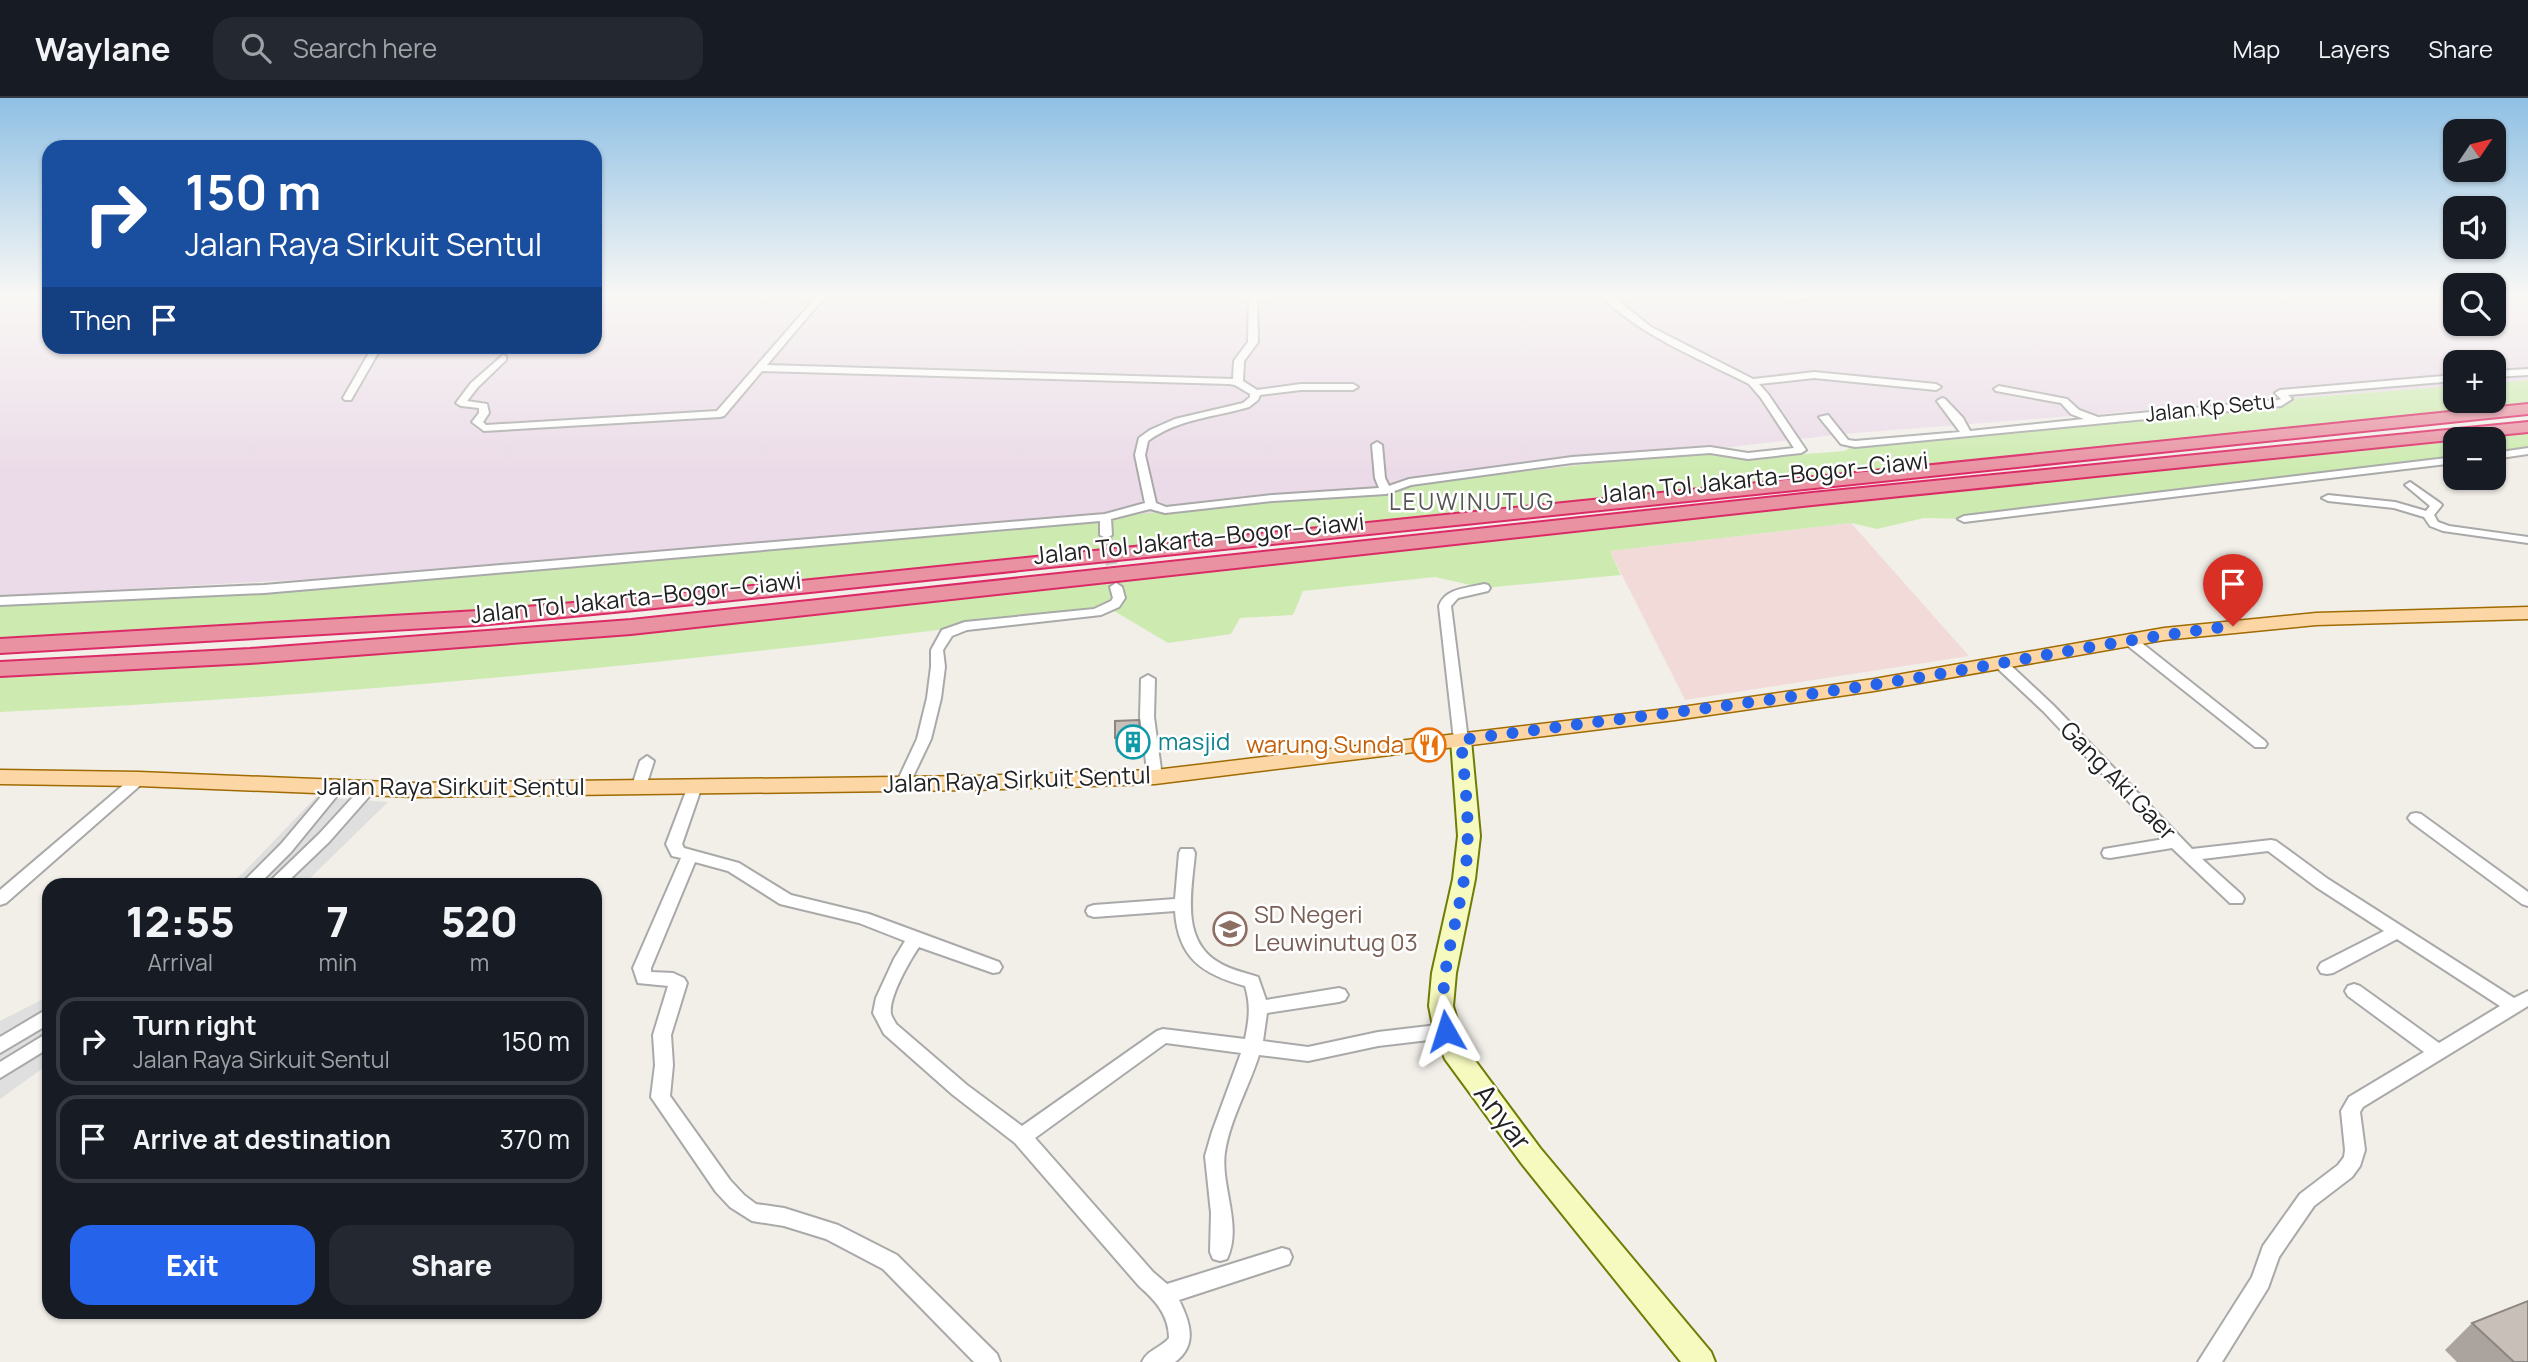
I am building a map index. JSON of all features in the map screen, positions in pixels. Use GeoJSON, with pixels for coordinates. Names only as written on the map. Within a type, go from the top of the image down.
{"type":"FeatureCollection","features":[{"type":"Feature","properties":{"kind":"highway","name":"Jalan Tol Jakarta–Bogor–Ciawi"},"geometry":{"type":"LineString","coordinates":[[0,646],[478,618],[645,603],[2528,409]]}},
{"type":"Feature","properties":{"kind":"highway","name":"Jalan Tol Jakarta–Bogor–Ciawi"},"geometry":{"type":"LineString","coordinates":[[0,669],[250,656],[631,627],[1812,499],[2528,427]]}},
{"type":"Feature","properties":{"kind":"main road","name":"Jalan Raya Sirkuit Sentul"},"geometry":{"type":"LineString","coordinates":[[0,777],[139,779],[368,789],[903,784],[1155,777],[1689,712],[2000,663],[2128,639],[2316,619],[2528,613]]}},
{"type":"Feature","properties":{"kind":"street"},"geometry":{"type":"LineString","coordinates":[[503,358],[493,371],[472,386],[461,403],[484,406],[484,413],[477,422],[487,429],[720,414],[774,353]]}},
{"type":"Feature","properties":{"kind":"street"},"geometry":{"type":"LineString","coordinates":[[1238,382],[1239,361],[1245,353]]}},
{"type":"Feature","properties":{"kind":"street"},"geometry":{"type":"LineString","coordinates":[[0,601],[264,589],[1105,517],[1151,505],[1165,510],[1273,498],[1386,491],[1409,482],[1572,460],[1710,450],[1748,456],[1801,450],[1765,396],[1752,382],[1695,353]]}},
{"type":"Feature","properties":{"kind":"street"},"geometry":{"type":"LineString","coordinates":[[348,398],[373,354]]}},
{"type":"Feature","properties":{"kind":"street"},"geometry":{"type":"LineString","coordinates":[[761,368],[1238,382],[1255,393],[1301,387],[1353,387]]}},
{"type":"Feature","properties":{"kind":"street"},"geometry":{"type":"LineString","coordinates":[[2506,373],[2528,372]]}},
{"type":"Feature","properties":{"kind":"street"},"geometry":{"type":"LineString","coordinates":[[1752,382],[1814,375],[1936,387]]}},
{"type":"Feature","properties":{"kind":"street","name":"Jalan Kp Setu"},"geometry":{"type":"LineString","coordinates":[[2097,420],[2281,403],[2287,399],[2280,393],[2443,379]]}},
{"type":"Feature","properties":{"kind":"street"},"geometry":{"type":"LineString","coordinates":[[1999,389],[2064,401],[2075,411],[2097,420]]}},
{"type":"Feature","properties":{"kind":"street"},"geometry":{"type":"LineString","coordinates":[[1151,505],[1140,455],[1143,440],[1158,429],[1178,421],[1246,405],[1255,398],[1255,393]]}},
{"type":"Feature","properties":{"kind":"street"},"geometry":{"type":"LineString","coordinates":[[1942,401],[1967,434]]}},
{"type":"Feature","properties":{"kind":"street"},"geometry":{"type":"LineString","coordinates":[[1824,418],[1845,442],[1855,444],[2097,420]]}},
{"type":"Feature","properties":{"kind":"street"},"geometry":{"type":"LineString","coordinates":[[1377,445],[1380,478],[1386,491]]}},
{"type":"Feature","properties":{"kind":"street"},"geometry":{"type":"LineString","coordinates":[[2506,455],[2528,452]]}},
{"type":"Feature","properties":{"kind":"street"},"geometry":{"type":"LineString","coordinates":[[1964,519],[2443,461]]}},
{"type":"Feature","properties":{"kind":"street"},"geometry":{"type":"LineString","coordinates":[[2410,485],[2436,505],[2428,515]]}},
{"type":"Feature","properties":{"kind":"street"},"geometry":{"type":"LineString","coordinates":[[2328,498],[2395,505],[2428,515],[2434,524],[2447,529],[2528,540]]}},
{"type":"Feature","properties":{"kind":"street"},"geometry":{"type":"LineString","coordinates":[[1105,517],[1106,535]]}},
{"type":"Feature","properties":{"kind":"street"},"geometry":{"type":"LineString","coordinates":[[903,784],[924,739],[934,698],[937,650],[947,633],[965,626],[1097,612],[1115,604],[1119,598],[1116,587]]}},
{"type":"Feature","properties":{"kind":"street"},"geometry":{"type":"LineString","coordinates":[[1461,740],[1445,606],[1454,596],[1484,588]]}},
{"type":"Feature","properties":{"kind":"street"},"geometry":{"type":"LineString","coordinates":[[2128,639],[2260,744]]}},
{"type":"Feature","properties":{"kind":"street","name":"Gang Aki Gaer"},"geometry":{"type":"LineString","coordinates":[[2000,663],[2236,899]]}},
{"type":"Feature","properties":{"kind":"street"},"geometry":{"type":"LineString","coordinates":[[1148,679],[1147,717],[1155,777]]}},
{"type":"Feature","properties":{"kind":"street","name":"Anyar"},"geometry":{"type":"LineString","coordinates":[[1461,740],[1469,836],[1464,879],[1444,974],[1441,1006],[1454,1052],[1531,1156],[1700,1362]]}},
{"type":"Feature","properties":{"kind":"street"},"geometry":{"type":"LineString","coordinates":[[639,786],[648,761]]}},
{"type":"Feature","properties":{"kind":"street"},"geometry":{"type":"LineString","coordinates":[[0,899],[139,779]]}},
{"type":"Feature","properties":{"kind":"street"},"geometry":{"type":"LineString","coordinates":[[695,786],[674,844],[678,852],[733,867],[786,900],[863,918],[915,940],[993,967]]}},
{"type":"Feature","properties":{"kind":"street"},"geometry":{"type":"LineString","coordinates":[[255,878],[286,848],[335,789]]}},
{"type":"Feature","properties":{"kind":"street"},"geometry":{"type":"LineString","coordinates":[[282,878],[324,838],[368,789]]}},
{"type":"Feature","properties":{"kind":"street"},"geometry":{"type":"LineString","coordinates":[[2416,818],[2528,900]]}},
{"type":"Feature","properties":{"kind":"street"},"geometry":{"type":"LineString","coordinates":[[2110,853],[2272,845],[2306,872],[2398,931],[2521,1002],[2356,1102],[2350,1111],[2356,1150],[2353,1160],[2345,1171],[2307,1200],[2270,1253],[2261,1281],[2208,1362]]}},
{"type":"Feature","properties":{"kind":"street"},"geometry":{"type":"LineString","coordinates":[[1187,853],[1181,914],[1186,940],[1203,960],[1230,976],[1252,982],[1257,1008],[1257,1020],[1242,1080],[1215,1150],[1221,1208],[1220,1252]]}},
{"type":"Feature","properties":{"kind":"street"},"geometry":{"type":"LineString","coordinates":[[689,857],[642,968],[645,978],[673,980],[678,983],[662,1035],[664,1065],[660,1097],[737,1202],[752,1212],[831,1231],[890,1262],[989,1362]]}},
{"type":"Feature","properties":{"kind":"street"},"geometry":{"type":"LineString","coordinates":[[261,872],[286,874]]}},
{"type":"Feature","properties":{"kind":"street"},"geometry":{"type":"LineString","coordinates":[[1094,911],[1184,904]]}},
{"type":"Feature","properties":{"kind":"street"},"geometry":{"type":"LineString","coordinates":[[2327,968],[2398,931]]}},
{"type":"Feature","properties":{"kind":"street"},"geometry":{"type":"LineString","coordinates":[[915,940],[902,959],[884,998],[882,1013],[890,1028],[960,1090],[1022,1137],[1146,1279],[1164,1295],[1180,1330],[1179,1343],[1171,1353],[1153,1362]]}},
{"type":"Feature","properties":{"kind":"street"},"geometry":{"type":"LineString","coordinates":[[2354,991],[2438,1052]]}},
{"type":"Feature","properties":{"kind":"street"},"geometry":{"type":"LineString","coordinates":[[1257,1008],[1339,995]]}},
{"type":"Feature","properties":{"kind":"street"},"geometry":{"type":"LineString","coordinates":[[0,1046],[42,1019]]}},
{"type":"Feature","properties":{"kind":"street"},"geometry":{"type":"LineString","coordinates":[[1022,1137],[1163,1036],[1308,1054],[1378,1039],[1446,1031]]}},
{"type":"Feature","properties":{"kind":"street"},"geometry":{"type":"LineString","coordinates":[[0,1072],[42,1044]]}},
{"type":"Feature","properties":{"kind":"street"},"geometry":{"type":"LineString","coordinates":[[1164,1295],[1282,1256]]}},
{"type":"Feature","properties":{"kind":"shaded area"},"geometry":{"type":"Polygon","coordinates":[[[0,353],[2443,353],[2443,387],[1843,434],[1153,514],[514,568],[0,596],[0,353]]]}},
{"type":"Feature","properties":{"kind":"shaded area"},"geometry":{"type":"Polygon","coordinates":[[[2506,353],[2528,353],[2528,380],[2506,382],[2506,353]]]}},
{"type":"Feature","properties":{"kind":"shaded area"},"geometry":{"type":"Polygon","coordinates":[[[1851,523],[1969,656],[1685,700],[1610,551],[1851,523]]]}},
{"type":"Feature","properties":{"kind":"shaded area"},"geometry":{"type":"Polygon","coordinates":[[[316,797],[388,802],[310,878],[237,878],[316,797]]]}},
{"type":"Feature","properties":{"kind":"shaded area"},"geometry":{"type":"Polygon","coordinates":[[[42,1000],[42,1069],[0,1099],[0,1021],[42,1000]]]}},
{"type":"Feature","properties":{"kind":"green space"},"geometry":{"type":"Polygon","coordinates":[[[2528,380],[2528,409],[2506,411],[2506,382],[2528,380]]]}},
{"type":"Feature","properties":{"kind":"green space"},"geometry":{"type":"Polygon","coordinates":[[[2443,387],[2443,413],[2489,413],[709,596],[0,646],[0,601],[281,588],[1033,525],[1710,450],[1738,455],[1801,450],[1805,454],[1845,451],[1855,444],[2281,403],[2287,399],[2443,387]]]}},
{"type":"Feature","properties":{"kind":"green space"},"geometry":{"type":"Polygon","coordinates":[[[2528,427],[2528,451],[2506,454],[2506,429],[2528,427]]]}},
{"type":"Feature","properties":{"kind":"green space"},"geometry":{"type":"Polygon","coordinates":[[[2443,436],[2443,461],[1964,519],[1924,518],[1877,529],[1851,523],[1610,551],[1621,575],[1484,588],[1435,577],[1303,591],[1293,615],[1240,618],[1231,634],[1168,643],[1109,608],[833,643],[556,672],[139,705],[0,712],[0,669],[471,641],[2443,436]]]}},
{"type":"Feature","properties":{"kind":"building"},"geometry":{"type":"Polygon","coordinates":[[[1139,720],[1141,737],[1115,738],[1115,721],[1139,720]]]}},
{"type":"Feature","properties":{"kind":"building"},"geometry":{"type":"Polygon","coordinates":[[[2528,1301],[2528,1362],[2514,1362],[2472,1323],[2528,1301]]]}},
{"type":"Feature","properties":{"kind":"tunnel"},"geometry":{"type":"LineString","coordinates":[[1106,535],[1116,587]]}},
{"type":"Feature","properties":{"kind":"place","name":"masjid"},"geometry":{"type":"Point","coordinates":[1133,742]}},
{"type":"Feature","properties":{"kind":"place","name":"warung Sunda"},"geometry":{"type":"Point","coordinates":[1429,745]}},
{"type":"Feature","properties":{"kind":"place","name":"SD Negeri Leuwinutug 03"},"geometry":{"type":"Point","coordinates":[1230,929]}},
{"type":"Feature","properties":{"kind":"district","name":"LEUWINUTUG"},"geometry":{"type":"Point","coordinates":[1472,502]}},
{"type":"Feature","properties":{"kind":"route"},"geometry":{"type":"LineString","coordinates":[[1446,1031],[1441,1006],[1444,974],[1464,879],[1469,836],[1461,740],[1675,714],[1874,685],[2128,639],[2233,626]]}}]}
